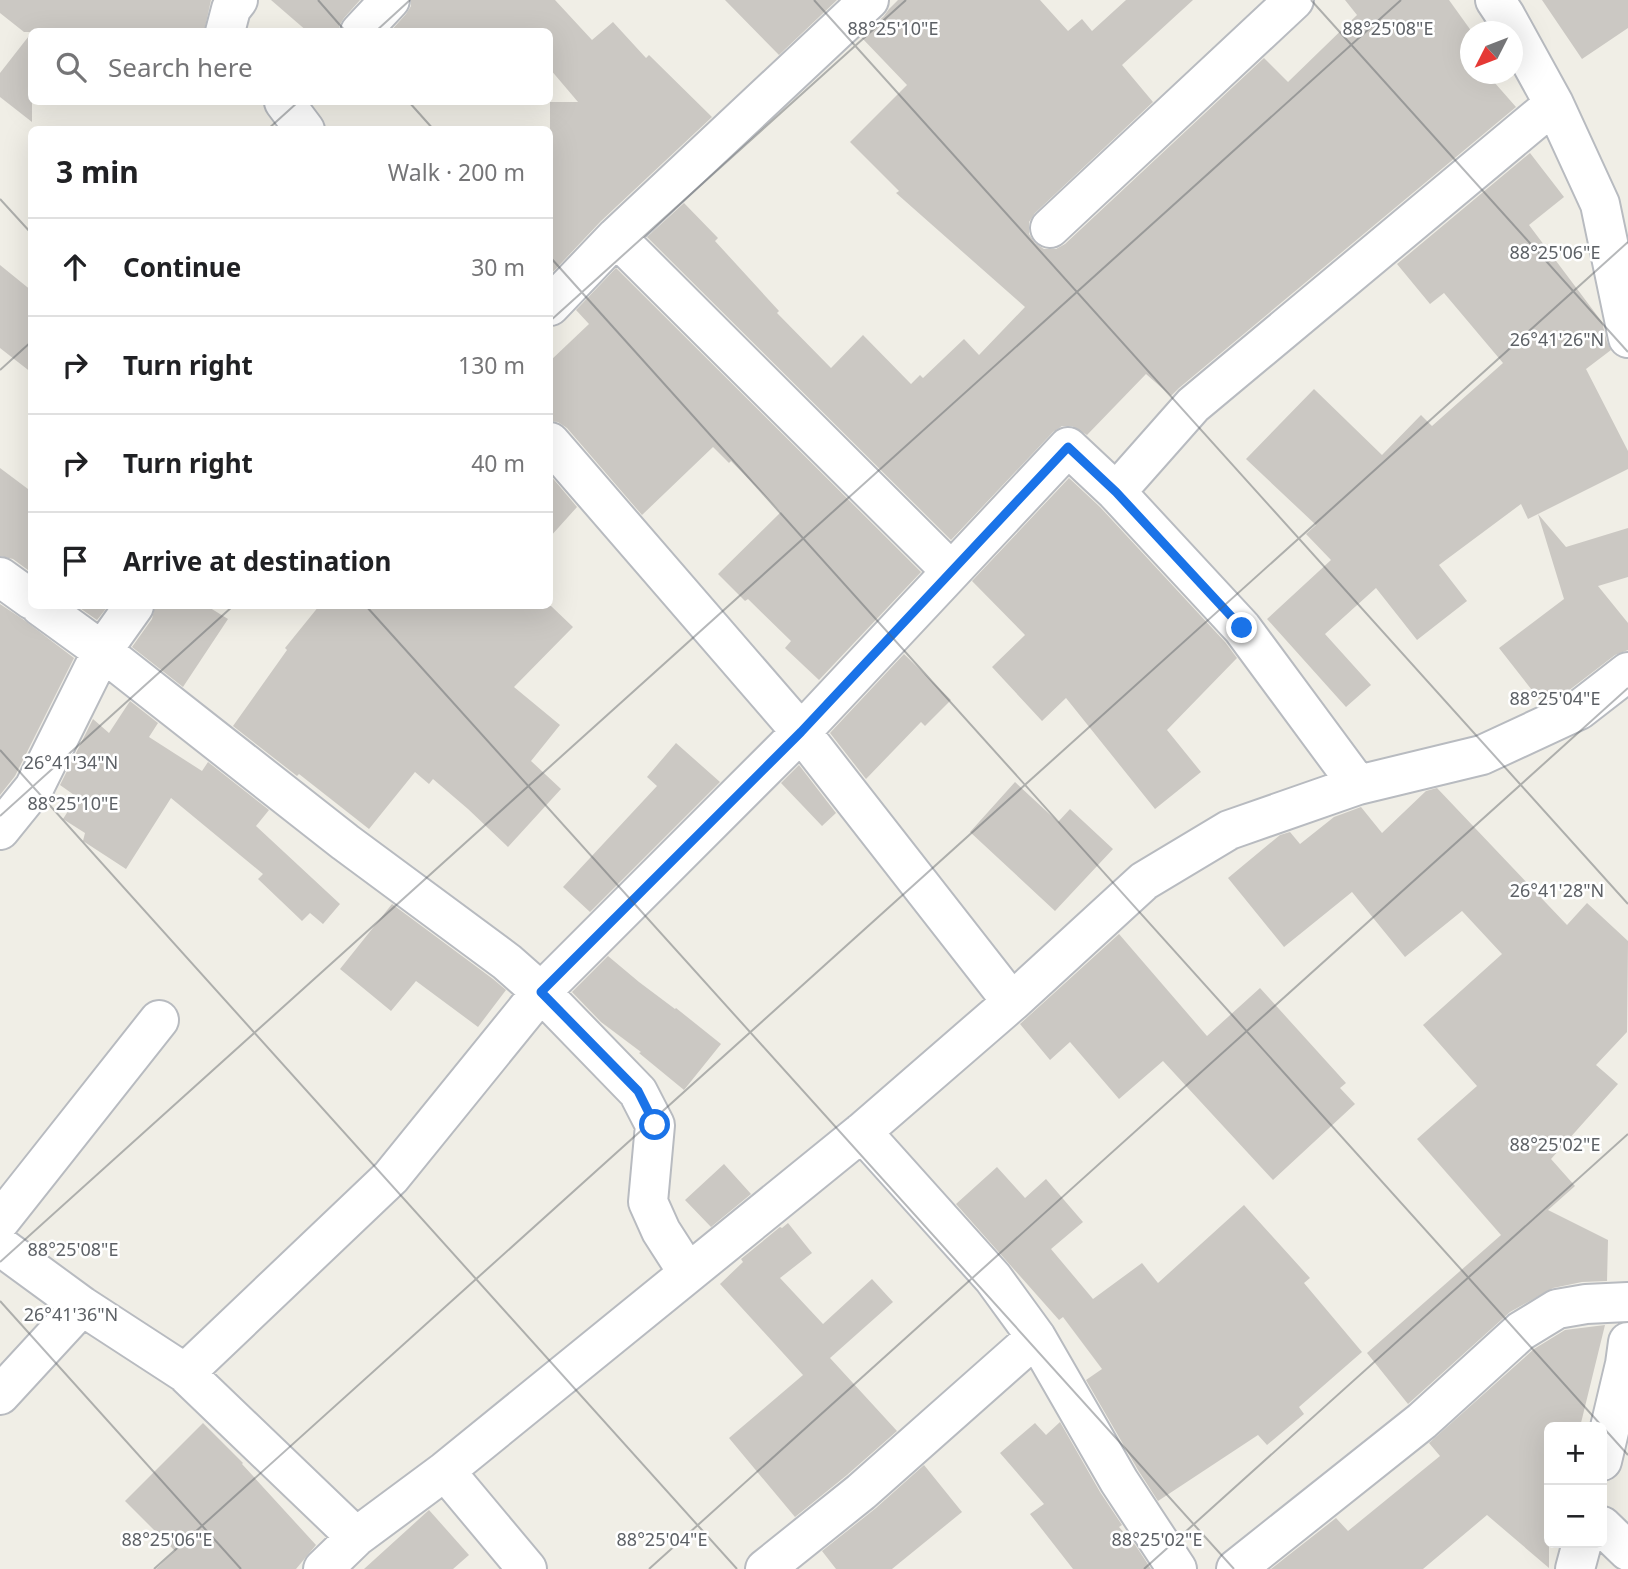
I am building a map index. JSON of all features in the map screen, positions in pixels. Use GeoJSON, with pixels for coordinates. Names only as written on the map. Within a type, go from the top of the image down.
{"type":"FeatureCollection","features":[{"type":"Feature","properties":{"kind":"street"},"geometry":{"type":"LineString","coordinates":[[226,28],[231,9],[238,0]]}},
{"type":"Feature","properties":{"kind":"street"},"geometry":{"type":"LineString","coordinates":[[364,28],[390,0]]}},
{"type":"Feature","properties":{"kind":"street"},"geometry":{"type":"LineString","coordinates":[[553,303],[615,237],[869,0]]}},
{"type":"Feature","properties":{"kind":"street"},"geometry":{"type":"LineString","coordinates":[[1050,228],[1294,0]]}},
{"type":"Feature","properties":{"kind":"street"},"geometry":{"type":"LineString","coordinates":[[1494,0],[1554,104],[1600,204],[1628,338]]}},
{"type":"Feature","properties":{"kind":"street"},"geometry":{"type":"LineString","coordinates":[[1116,492],[1193,405],[1554,104]]}},
{"type":"Feature","properties":{"kind":"street"},"geometry":{"type":"LineString","coordinates":[[615,237],[951,571]]}},
{"type":"Feature","properties":{"kind":"street"},"geometry":{"type":"LineString","coordinates":[[553,445],[801,732],[1012,1002]]}},
{"type":"Feature","properties":{"kind":"street"},"geometry":{"type":"LineString","coordinates":[[184,1373],[391,1177],[541,992],[801,732],[1068,447],[1116,492],[1242,628],[1358,785]]}},
{"type":"Feature","properties":{"kind":"street"},"geometry":{"type":"LineString","coordinates":[[0,577],[28,597]]}},
{"type":"Feature","properties":{"kind":"street"},"geometry":{"type":"LineString","coordinates":[[44,609],[102,651],[345,842],[507,962],[541,992],[638,1091],[655,1125],[648,1202],[661,1231],[688,1273]]}},
{"type":"Feature","properties":{"kind":"street"},"geometry":{"type":"LineString","coordinates":[[0,830],[34,788],[102,651],[132,609]]}},
{"type":"Feature","properties":{"kind":"street"},"geometry":{"type":"LineString","coordinates":[[323,1569],[356,1537],[445,1471],[862,1132],[1012,1002],[1144,881],[1228,830],[1358,785],[1482,755],[1579,710],[1628,672]]}},
{"type":"Feature","properties":{"kind":"street"},"geometry":{"type":"LineString","coordinates":[[0,1221],[159,1020]]}},
{"type":"Feature","properties":{"kind":"street"},"geometry":{"type":"LineString","coordinates":[[862,1132],[993,1278],[1036,1337],[1119,1481],[1177,1569]]}},
{"type":"Feature","properties":{"kind":"street"},"geometry":{"type":"LineString","coordinates":[[0,1246],[82,1306],[184,1373],[356,1537]]}},
{"type":"Feature","properties":{"kind":"street"},"geometry":{"type":"LineString","coordinates":[[1236,1569],[1422,1421],[1521,1331],[1557,1309],[1586,1304],[1628,1302]]}},
{"type":"Feature","properties":{"kind":"street"},"geometry":{"type":"LineString","coordinates":[[0,1395],[82,1306]]}},
{"type":"Feature","properties":{"kind":"street"},"geometry":{"type":"LineString","coordinates":[[765,1569],[862,1492],[1036,1337]]}},
{"type":"Feature","properties":{"kind":"street"},"geometry":{"type":"LineString","coordinates":[[1607,1440],[1628,1342]]}},
{"type":"Feature","properties":{"kind":"street"},"geometry":{"type":"LineString","coordinates":[[445,1471],[527,1569]]}},
{"type":"Feature","properties":{"kind":"street"},"geometry":{"type":"LineString","coordinates":[[1607,1531],[1628,1551]]}},
{"type":"Feature","properties":{"kind":"street"},"geometry":{"type":"LineString","coordinates":[[1575,1569],[1580,1548]]}},
{"type":"Feature","properties":{"kind":"building"},"geometry":{"type":"Polygon","coordinates":[[[0,0],[211,0],[205,28],[28,28],[28,32],[24,32],[0,13],[0,0]]]}},
{"type":"Feature","properties":{"kind":"building"},"geometry":{"type":"Polygon","coordinates":[[[271,0],[360,0],[339,28],[303,28],[271,0]]]}},
{"type":"Feature","properties":{"kind":"building"},"geometry":{"type":"Polygon","coordinates":[[[411,0],[555,0],[592,40],[613,22],[646,58],[649,55],[712,117],[601,221],[553,272],[553,126],[550,126],[550,105],[553,105],[553,102],[578,102],[553,73],[553,28],[394,28],[411,6],[411,0]]]}},
{"type":"Feature","properties":{"kind":"building"},"geometry":{"type":"Polygon","coordinates":[[[725,0],[837,0],[779,55],[725,0]]]}},
{"type":"Feature","properties":{"kind":"building"},"geometry":{"type":"Polygon","coordinates":[[[898,0],[1040,0],[1068,31],[1082,19],[1092,31],[1126,0],[1193,0],[1122,65],[1153,102],[1035,213],[1029,222],[1029,234],[1035,243],[1044,249],[1056,249],[1065,244],[1264,58],[1288,82],[1357,15],[1345,0],[1449,0],[1464,21],[1460,21],[1460,84],[1496,84],[1516,107],[1171,396],[1146,374],[1087,435],[1072,426],[1062,426],[1053,432],[951,540],[647,237],[684,203],[718,238],[715,241],[779,311],[777,313],[831,368],[863,335],[911,384],[920,375],[923,378],[964,339],[979,355],[1025,307],[896,193],[899,191],[850,142],[907,85],[861,37],[898,0]]]}},
{"type":"Feature","properties":{"kind":"building"},"geometry":{"type":"Polygon","coordinates":[[[1542,0],[1628,0],[1628,28],[1582,59],[1542,0]]]}},
{"type":"Feature","properties":{"kind":"building"},"geometry":{"type":"Polygon","coordinates":[[[28,37],[28,105],[32,105],[32,122],[0,97],[0,73],[28,37]]]}},
{"type":"Feature","properties":{"kind":"building"},"geometry":{"type":"Polygon","coordinates":[[[1530,153],[1564,197],[1529,225],[1602,322],[1611,350],[1586,369],[1628,451],[1628,469],[1528,519],[1521,504],[1439,565],[1467,601],[1417,640],[1376,588],[1325,634],[1371,685],[1346,707],[1267,619],[1331,560],[1306,534],[1316,525],[1246,459],[1314,389],[1382,455],[1421,415],[1432,426],[1503,363],[1444,293],[1430,304],[1397,264],[1530,153]]]}},
{"type":"Feature","properties":{"kind":"building"},"geometry":{"type":"Polygon","coordinates":[[[0,265],[28,288],[28,370],[0,348],[0,265]]]}},
{"type":"Feature","properties":{"kind":"building"},"geometry":{"type":"Polygon","coordinates":[[[616,268],[921,572],[819,680],[785,648],[791,641],[718,574],[781,512],[731,461],[729,463],[713,447],[642,515],[567,428],[553,421],[553,358],[589,324],[576,310],[616,268]]]}},
{"type":"Feature","properties":{"kind":"building"},"geometry":{"type":"Polygon","coordinates":[[[0,468],[28,489],[28,570],[13,559],[0,556],[0,468]]]}},
{"type":"Feature","properties":{"kind":"building"},"geometry":{"type":"Polygon","coordinates":[[[1069,478],[1100,507],[1237,658],[1167,730],[1201,772],[1155,809],[1066,698],[1042,721],[992,667],[1025,635],[972,581],[1069,478]]]}},
{"type":"Feature","properties":{"kind":"building"},"geometry":{"type":"Polygon","coordinates":[[[553,479],[577,507],[553,534],[553,479]]]}},
{"type":"Feature","properties":{"kind":"building"},"geometry":{"type":"Polygon","coordinates":[[[1538,514],[1566,547],[1628,528],[1628,577],[1598,586],[1628,623],[1628,650],[1615,655],[1568,691],[1542,703],[1499,648],[1564,599],[1538,514]]]}},
{"type":"Feature","properties":{"kind":"building"},"geometry":{"type":"Polygon","coordinates":[[[0,604],[74,658],[15,776],[0,795],[0,604]]]}},
{"type":"Feature","properties":{"kind":"building"},"geometry":{"type":"Polygon","coordinates":[[[553,608],[573,627],[514,687],[560,725],[531,761],[561,789],[508,847],[433,779],[429,784],[415,772],[369,829],[233,726],[287,650],[285,648],[317,609],[553,608]]]}},
{"type":"Feature","properties":{"kind":"building"},"geometry":{"type":"Polygon","coordinates":[[[81,609],[106,609],[97,620],[81,609]]]}},
{"type":"Feature","properties":{"kind":"building"},"geometry":{"type":"Polygon","coordinates":[[[154,609],[212,609],[228,619],[183,687],[132,647],[152,619],[154,609]]]}},
{"type":"Feature","properties":{"kind":"building"},"geometry":{"type":"Polygon","coordinates":[[[904,654],[951,700],[925,726],[921,722],[866,779],[830,733],[904,654]]]}},
{"type":"Feature","properties":{"kind":"building"},"geometry":{"type":"Polygon","coordinates":[[[130,701],[158,723],[149,737],[202,771],[208,762],[269,810],[256,826],[340,904],[323,924],[310,913],[302,921],[258,879],[263,874],[171,798],[126,869],[83,841],[85,833],[63,819],[77,797],[60,785],[93,719],[109,733],[130,701]]]}},
{"type":"Feature","properties":{"kind":"building"},"geometry":{"type":"Polygon","coordinates":[[[676,743],[720,782],[590,912],[563,887],[657,786],[647,777],[676,743]]]}},
{"type":"Feature","properties":{"kind":"building"},"geometry":{"type":"Polygon","coordinates":[[[799,765],[836,813],[822,826],[781,783],[799,765]]]}},
{"type":"Feature","properties":{"kind":"building"},"geometry":{"type":"Polygon","coordinates":[[[1015,782],[1058,822],[1070,809],[1113,849],[1055,911],[970,832],[1015,782]]]}},
{"type":"Feature","properties":{"kind":"building"},"geometry":{"type":"Polygon","coordinates":[[[1437,788],[1567,925],[1587,903],[1628,941],[1627,1032],[1596,1065],[1618,1084],[1551,1159],[1575,1186],[1548,1210],[1608,1240],[1607,1281],[1582,1282],[1553,1288],[1510,1312],[1408,1404],[1367,1353],[1501,1235],[1417,1139],[1477,1086],[1423,1025],[1502,954],[1462,911],[1405,957],[1352,892],[1284,947],[1228,878],[1280,835],[1290,832],[1300,844],[1334,817],[1361,807],[1382,833],[1426,791],[1437,788]]]}},
{"type":"Feature","properties":{"kind":"building"},"geometry":{"type":"Polygon","coordinates":[[[392,904],[506,990],[478,1027],[416,981],[391,1011],[340,969],[392,904]]]}},
{"type":"Feature","properties":{"kind":"building"},"geometry":{"type":"Polygon","coordinates":[[[1119,934],[1207,1036],[1260,988],[1346,1083],[1340,1088],[1355,1104],[1273,1180],[1163,1061],[1119,1099],[1070,1042],[1050,1060],[1020,1024],[1119,934]]]}},
{"type":"Feature","properties":{"kind":"building"},"geometry":{"type":"Polygon","coordinates":[[[608,956],[721,1044],[684,1090],[639,1053],[641,1052],[601,1022],[572,992],[608,956]]]}},
{"type":"Feature","properties":{"kind":"building"},"geometry":{"type":"Polygon","coordinates":[[[724,1164],[751,1194],[711,1227],[685,1200],[724,1164]]]}},
{"type":"Feature","properties":{"kind":"building"},"geometry":{"type":"Polygon","coordinates":[[[997,1167],[1025,1198],[1046,1179],[1083,1222],[1051,1249],[1093,1299],[1142,1263],[1158,1283],[1244,1205],[1310,1278],[1304,1283],[1362,1352],[1299,1407],[1304,1414],[1267,1445],[1258,1435],[1158,1501],[1086,1380],[1102,1369],[1063,1317],[1059,1320],[956,1204],[997,1167]]]}},
{"type":"Feature","properties":{"kind":"building"},"geometry":{"type":"Polygon","coordinates":[[[788,1223],[812,1253],[780,1278],[823,1324],[872,1279],[893,1302],[830,1358],[897,1431],[795,1517],[729,1438],[803,1375],[720,1284],[743,1262],[741,1259],[788,1223]]]}},
{"type":"Feature","properties":{"kind":"building"},"geometry":{"type":"Polygon","coordinates":[[[1605,1325],[1581,1422],[1544,1422],[1544,1548],[1549,1548],[1549,1568],[1487,1515],[1423,1569],[1271,1569],[1336,1518],[1348,1531],[1440,1456],[1429,1443],[1534,1349],[1565,1330],[1605,1325]]]}},
{"type":"Feature","properties":{"kind":"building"},"geometry":{"type":"Polygon","coordinates":[[[1060,1422],[1122,1525],[1119,1527],[1151,1569],[1073,1569],[1030,1514],[1044,1504],[1000,1453],[1035,1423],[1046,1435],[1060,1422]]]}},
{"type":"Feature","properties":{"kind":"building"},"geometry":{"type":"Polygon","coordinates":[[[203,1423],[243,1463],[316,1545],[296,1569],[156,1569],[175,1551],[125,1501],[203,1423]]]}},
{"type":"Feature","properties":{"kind":"building"},"geometry":{"type":"Polygon","coordinates":[[[924,1465],[962,1512],[892,1569],[836,1569],[822,1551],[924,1465]]]}},
{"type":"Feature","properties":{"kind":"building"},"geometry":{"type":"Polygon","coordinates":[[[429,1510],[469,1555],[453,1569],[364,1569],[429,1510]]]}},
{"type":"Feature","properties":{"kind":"route"},"geometry":{"type":"LineString","coordinates":[[655,1125],[638,1091],[541,992],[801,732],[1068,447],[1116,492],[1242,628]]}}]}
